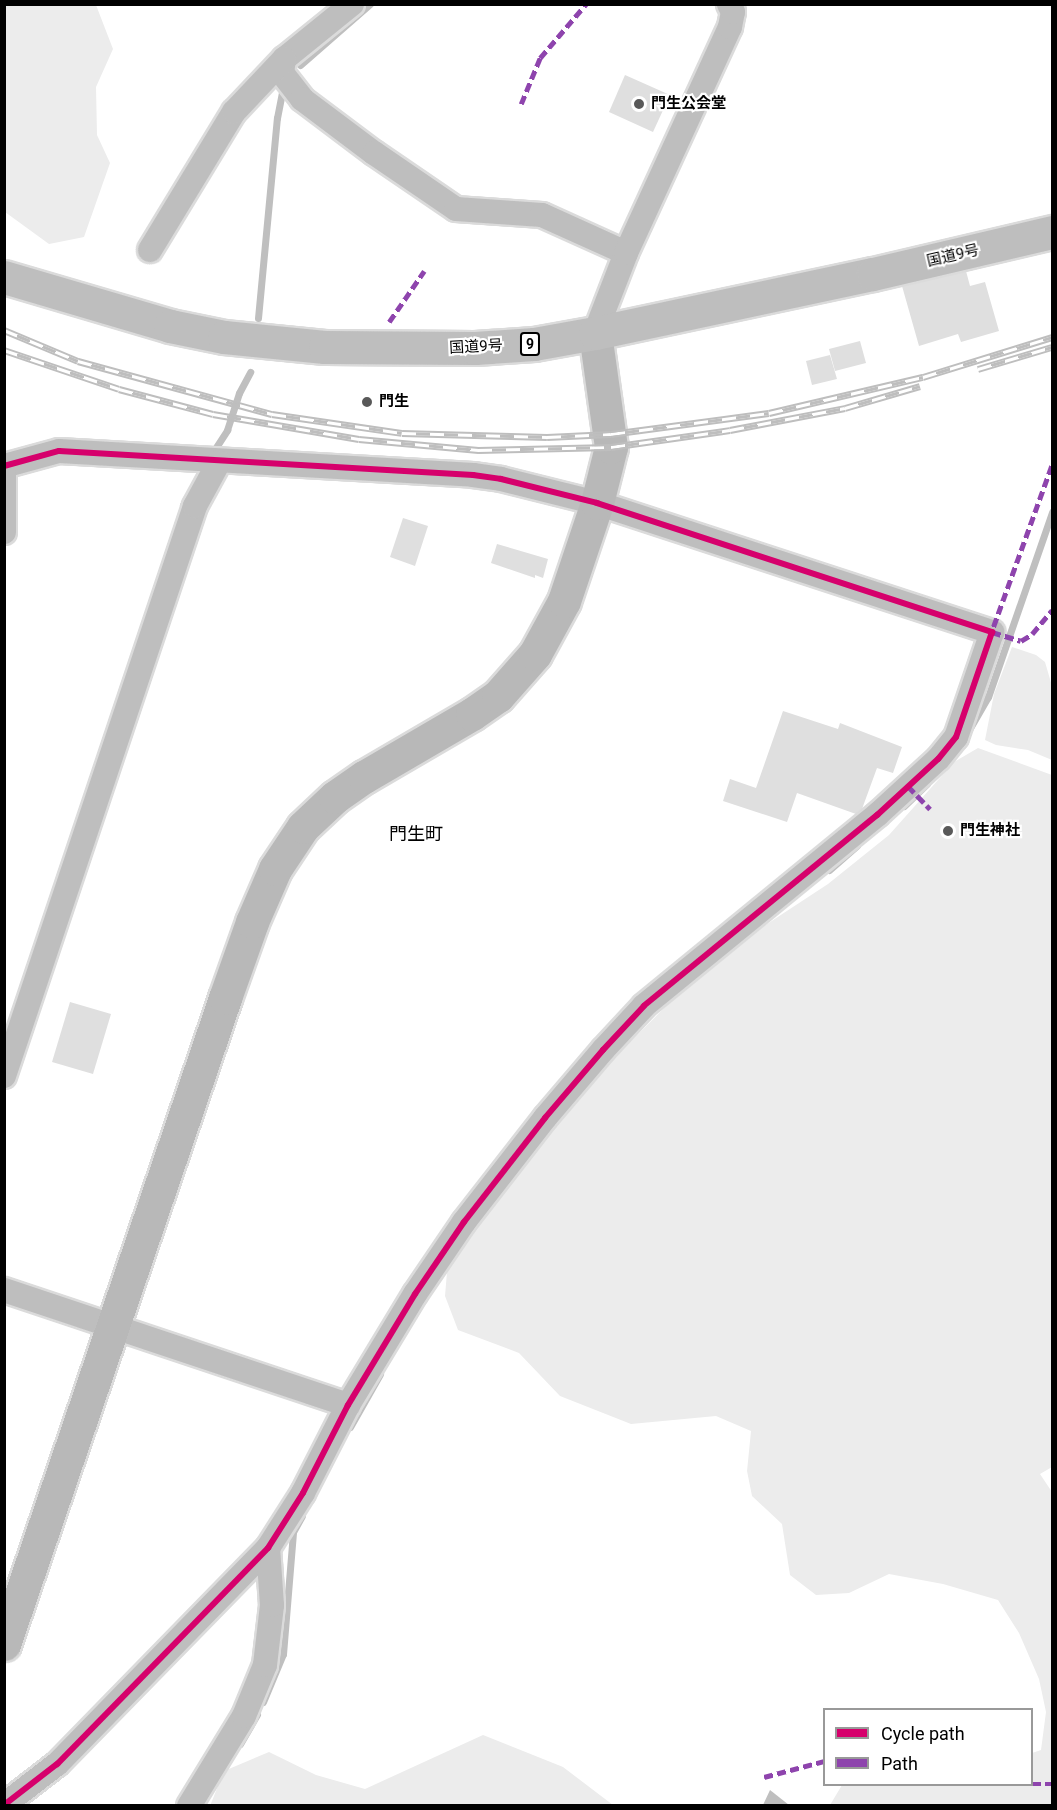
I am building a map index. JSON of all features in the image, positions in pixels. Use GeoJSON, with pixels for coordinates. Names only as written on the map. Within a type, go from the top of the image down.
{"type":"FeatureCollection","features":[{"type":"Feature","properties":{"kind":"highway","name":"国道9号"},"geometry":{"type":"LineString","coordinates":[[4,278],[170,326],[224,338],[335,348],[475,348],[534,344],[595,333],[1053,232]]}},
{"type":"Feature","properties":{"kind":"street"},"geometry":{"type":"LineString","coordinates":[[150,250],[234,112],[284,59],[352,4]]}},
{"type":"Feature","properties":{"kind":"street"},"geometry":{"type":"LineString","coordinates":[[4,1644],[115,1327],[252,922],[275,869],[303,827],[335,797],[498,696],[535,654],[564,600],[597,503],[612,447],[595,333],[626,253],[730,27],[733,17],[730,5]]}},
{"type":"Feature","properties":{"kind":"street"},"geometry":{"type":"LineString","coordinates":[[284,59],[282,73],[302,99],[374,153],[456,209],[542,214],[626,253]]}},
{"type":"Feature","properties":{"kind":"street"},"geometry":{"type":"LineString","coordinates":[[4,466],[60,451],[473,475],[501,479],[597,503],[992,632],[956,737],[938,759],[877,815],[644,1006],[603,1050],[545,1118],[464,1222],[415,1294],[348,1405],[303,1493],[268,1548],[57,1764],[4,1805]]}},
{"type":"Feature","properties":{"kind":"street"},"geometry":{"type":"LineString","coordinates":[[4,1076],[209,461]]}},
{"type":"Feature","properties":{"kind":"street"},"geometry":{"type":"LineString","coordinates":[[4,474],[4,532]]}},
{"type":"Feature","properties":{"kind":"street"},"geometry":{"type":"LineString","coordinates":[[4,1290],[348,1405]]}},
{"type":"Feature","properties":{"kind":"street"},"geometry":{"type":"LineString","coordinates":[[189,1806],[244,1716],[265,1665],[272,1605],[268,1548]]}},
{"type":"Feature","properties":{"kind":"shaded area"},"geometry":{"type":"Polygon","coordinates":[[[5,4],[96,5],[113,49],[96,87],[97,135],[110,163],[84,237],[49,244],[5,212],[5,4]]]}},
{"type":"Feature","properties":{"kind":"shaded area"},"geometry":{"type":"Polygon","coordinates":[[[1012,647],[1036,655],[1045,662],[1052,686],[1052,760],[1028,750],[996,745],[985,740],[994,694],[1012,647]]]}},
{"type":"Feature","properties":{"kind":"shaded area"},"geometry":{"type":"Polygon","coordinates":[[[978,748],[1052,775],[1052,1467],[1040,1474],[1052,1492],[1052,1805],[830,1805],[841,1786],[1033,1786],[1033,1753],[1041,1750],[1046,1712],[1039,1679],[1019,1633],[998,1600],[943,1584],[889,1574],[849,1593],[816,1595],[790,1575],[782,1524],[752,1496],[747,1471],[751,1431],[716,1416],[631,1424],[560,1396],[519,1353],[458,1330],[445,1296],[447,1272],[469,1227],[583,1090],[670,1002],[764,926],[828,884],[889,835],[954,762],[978,748]]]}},
{"type":"Feature","properties":{"kind":"shaded area"},"geometry":{"type":"Polygon","coordinates":[[[483,1735],[563,1767],[613,1805],[210,1806],[224,1771],[269,1752],[316,1775],[365,1789],[483,1735]]]}},
{"type":"Feature","properties":{"kind":"shaded area"},"geometry":{"type":"Polygon","coordinates":[[[770,1790],[789,1805],[763,1805],[770,1790]]]}},
{"type":"Feature","properties":{"kind":"building","name":"門生公会堂"},"geometry":{"type":"Polygon","coordinates":[[[625,75],[670,95],[653,132],[609,112],[625,75]]]}},
{"type":"Feature","properties":{"kind":"building"},"geometry":{"type":"Polygon","coordinates":[[[966,271],[970,286],[985,282],[999,331],[961,342],[958,334],[919,346],[902,286],[966,271]]]}},
{"type":"Feature","properties":{"kind":"building"},"geometry":{"type":"Polygon","coordinates":[[[860,341],[866,363],[835,371],[829,349],[860,341]]]}},
{"type":"Feature","properties":{"kind":"building"},"geometry":{"type":"Polygon","coordinates":[[[830,355],[837,379],[812,385],[806,361],[830,355]]]}},
{"type":"Feature","properties":{"kind":"building"},"geometry":{"type":"Polygon","coordinates":[[[403,518],[428,526],[415,566],[390,557],[403,518]]]}},
{"type":"Feature","properties":{"kind":"building"},"geometry":{"type":"Polygon","coordinates":[[[497,544],[548,559],[543,578],[535,575],[535,578],[491,563],[497,544]]]}},
{"type":"Feature","properties":{"kind":"building"},"geometry":{"type":"Polygon","coordinates":[[[783,711],[838,729],[840,723],[902,747],[893,773],[877,768],[862,809],[856,814],[797,793],[787,822],[723,801],[730,779],[756,788],[783,711]]]}},
{"type":"Feature","properties":{"kind":"building"},"geometry":{"type":"Polygon","coordinates":[[[70,1002],[111,1014],[93,1074],[52,1062],[70,1002]]]}},
{"type":"Feature","properties":{"kind":"waterway"},"geometry":{"type":"LineString","coordinates":[[300,65],[370,4]]}},
{"type":"Feature","properties":{"kind":"waterway"},"geometry":{"type":"LineString","coordinates":[[258,318],[277,118],[282,92]]}},
{"type":"Feature","properties":{"kind":"waterway"},"geometry":{"type":"LineString","coordinates":[[211,455],[227,430],[239,393],[250,372]]}},
{"type":"Feature","properties":{"kind":"waterway"},"geometry":{"type":"LineString","coordinates":[[183,505],[202,470]]}},
{"type":"Feature","properties":{"kind":"waterway"},"geometry":{"type":"LineString","coordinates":[[970,728],[988,697],[1052,512]]}},
{"type":"Feature","properties":{"kind":"waterway"},"geometry":{"type":"LineString","coordinates":[[904,806],[927,784]]}},
{"type":"Feature","properties":{"kind":"waterway"},"geometry":{"type":"LineString","coordinates":[[829,870],[857,846]]}},
{"type":"Feature","properties":{"kind":"waterway"},"geometry":{"type":"LineString","coordinates":[[350,1427],[380,1374]]}},
{"type":"Feature","properties":{"kind":"waterway"},"geometry":{"type":"LineString","coordinates":[[263,1702],[283,1654],[293,1532],[302,1516]]}},
{"type":"Feature","properties":{"kind":"waterway"},"geometry":{"type":"LineString","coordinates":[[240,1744],[257,1715]]}},
{"type":"Feature","properties":{"kind":"railway"},"geometry":{"type":"LineString","coordinates":[[4,330],[78,361],[272,414],[402,433],[547,437],[611,434],[769,413],[923,377],[1052,337]]}},
{"type":"Feature","properties":{"kind":"railway"},"geometry":{"type":"LineString","coordinates":[[978,369],[1052,347]]}},
{"type":"Feature","properties":{"kind":"railway"},"geometry":{"type":"LineString","coordinates":[[4,350],[119,389],[213,414],[359,439],[478,450],[611,447],[730,430],[845,408],[920,386]]}},
{"type":"Feature","properties":{"kind":"marked path"},"geometry":{"type":"LineString","coordinates":[[521,104],[540,58],[586,4]]}},
{"type":"Feature","properties":{"kind":"marked path"},"geometry":{"type":"LineString","coordinates":[[389,322],[424,271]]}},
{"type":"Feature","properties":{"kind":"marked path"},"geometry":{"type":"LineString","coordinates":[[1052,466],[992,632],[1021,641],[1032,634],[1052,610]]}},
{"type":"Feature","properties":{"kind":"marked path"},"geometry":{"type":"LineString","coordinates":[[908,786],[930,809]]}},
{"type":"Feature","properties":{"kind":"marked path"},"geometry":{"type":"LineString","coordinates":[[764,1777],[823,1761]]}},
{"type":"Feature","properties":{"kind":"marked path"},"geometry":{"type":"LineString","coordinates":[[1033,1784],[1052,1784]]}},
{"type":"Feature","properties":{"kind":"cycle path"},"geometry":{"type":"LineString","coordinates":[[4,466],[59,451],[473,475],[501,479],[597,503],[992,632],[956,737],[938,759],[877,815],[644,1006],[603,1050],[545,1118],[464,1222],[415,1294],[348,1405],[303,1493],[268,1548],[57,1764],[4,1805]]}},
{"type":"Feature","properties":{"kind":"place","name":"門生公会堂"},"geometry":{"type":"Point","coordinates":[639,104]}},
{"type":"Feature","properties":{"kind":"place","name":"門生"},"geometry":{"type":"Point","coordinates":[367,402]}},
{"type":"Feature","properties":{"kind":"place","name":"門生神社"},"geometry":{"type":"Point","coordinates":[948,831]}},
{"type":"Feature","properties":{"kind":"district","name":"門生町"},"geometry":{"type":"Point","coordinates":[416,834]}}]}
